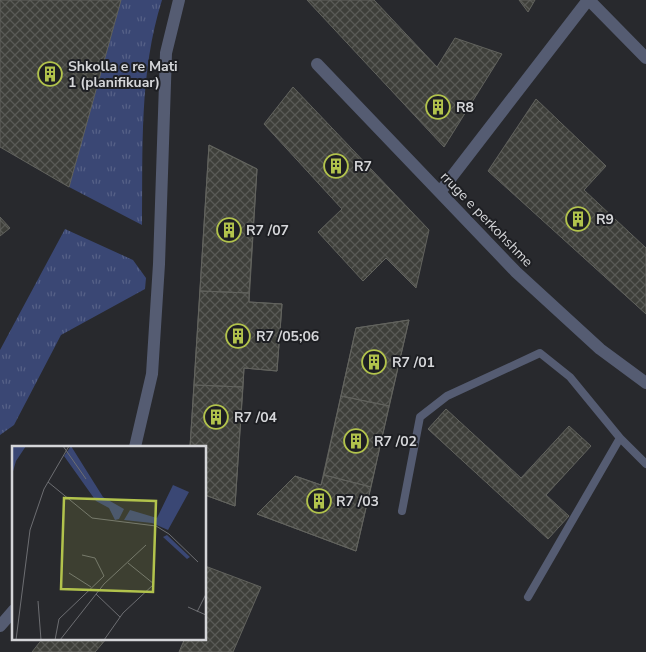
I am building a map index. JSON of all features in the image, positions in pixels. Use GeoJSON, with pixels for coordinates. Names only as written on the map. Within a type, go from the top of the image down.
{"type":"FeatureCollection","features":[{"type":"Feature","properties":{"kind":"street"},"geometry":{"type":"LineString","coordinates":[[135,446],[152,374],[159,264],[166,53],[179,0]]}},
{"type":"Feature","properties":{"kind":"street"},"geometry":{"type":"LineString","coordinates":[[440,192],[588,0],[646,58]]}},
{"type":"Feature","properties":{"kind":"street","name":"rruge e perkohshme"},"geometry":{"type":"LineString","coordinates":[[317,64],[516,272],[600,349],[646,383]]}},
{"type":"Feature","properties":{"kind":"street"},"geometry":{"type":"LineString","coordinates":[[0,626],[12,612]]}},
{"type":"Feature","properties":{"kind":"lane"},"geometry":{"type":"LineString","coordinates":[[402,511],[420,417],[447,396],[540,352],[570,377],[620,438],[646,464]]}},
{"type":"Feature","properties":{"kind":"lane"},"geometry":{"type":"LineString","coordinates":[[528,597],[620,438]]}},
{"type":"Feature","properties":{"kind":"green space"},"geometry":{"type":"Polygon","coordinates":[[[121,0],[162,0],[149,55],[146,83],[142,225],[69,187],[121,0]]]}},
{"type":"Feature","properties":{"kind":"green space"},"geometry":{"type":"Polygon","coordinates":[[[65,229],[133,260],[146,278],[145,289],[61,335],[14,425],[0,435],[0,350],[65,229]]]}},
{"type":"Feature","properties":{"kind":"building","name":"Shkolla e re Mati 1 (planifikuar)"},"geometry":{"type":"Polygon","coordinates":[[[0,0],[121,0],[69,187],[0,147],[0,0]]]}},
{"type":"Feature","properties":{"kind":"building","name":"R8"},"geometry":{"type":"Polygon","coordinates":[[[307,0],[374,0],[437,67],[455,38],[502,54],[444,147],[307,0]]]}},
{"type":"Feature","properties":{"kind":"building"},"geometry":{"type":"Polygon","coordinates":[[[519,0],[535,0],[528,12],[519,0]]]}},
{"type":"Feature","properties":{"kind":"building","name":"R7"},"geometry":{"type":"Polygon","coordinates":[[[293,87],[429,230],[416,288],[386,258],[363,281],[318,232],[342,209],[264,124],[293,87]]]}},
{"type":"Feature","properties":{"kind":"building","name":"R9"},"geometry":{"type":"Polygon","coordinates":[[[536,99],[606,166],[584,190],[646,248],[646,314],[488,171],[536,99]]]}},
{"type":"Feature","properties":{"kind":"building"},"geometry":{"type":"Polygon","coordinates":[[[209,145],[257,169],[249,302],[282,304],[277,371],[244,368],[235,506],[206,495],[206,446],[190,446],[209,145]]]}},
{"type":"Feature","properties":{"kind":"building","name":"R7 /07"},"geometry":{"type":"Polygon","coordinates":[[[209,145],[257,169],[249,293],[200,291],[209,145]]]}},
{"type":"Feature","properties":{"kind":"building"},"geometry":{"type":"Polygon","coordinates":[[[0,217],[10,228],[0,236],[0,217]]]}},
{"type":"Feature","properties":{"kind":"building","name":"R7 /05;06"},"geometry":{"type":"Polygon","coordinates":[[[200,291],[249,293],[249,302],[282,304],[277,371],[244,368],[243,387],[194,385],[200,291]]]}},
{"type":"Feature","properties":{"kind":"building"},"geometry":{"type":"Polygon","coordinates":[[[409,320],[356,551],[257,514],[295,476],[321,485],[356,328],[409,320]]]}},
{"type":"Feature","properties":{"kind":"building","name":"R7 /01"},"geometry":{"type":"Polygon","coordinates":[[[409,320],[389,406],[341,396],[356,328],[409,320]]]}},
{"type":"Feature","properties":{"kind":"building","name":"R7 /04"},"geometry":{"type":"Polygon","coordinates":[[[194,385],[243,387],[235,506],[206,495],[206,446],[190,446],[194,385]]]}},
{"type":"Feature","properties":{"kind":"building","name":"R7 /02"},"geometry":{"type":"Polygon","coordinates":[[[341,396],[389,406],[371,487],[324,475],[341,396]]]}},
{"type":"Feature","properties":{"kind":"building"},"geometry":{"type":"Polygon","coordinates":[[[446,409],[521,478],[569,426],[591,446],[546,495],[569,516],[548,539],[428,429],[446,409]]]}},
{"type":"Feature","properties":{"kind":"building","name":"R7 /03"},"geometry":{"type":"Polygon","coordinates":[[[324,475],[371,487],[356,551],[257,514],[295,476],[321,485],[324,475]]]}},
{"type":"Feature","properties":{"kind":"building"},"geometry":{"type":"Polygon","coordinates":[[[206,566],[261,587],[233,652],[179,652],[184,640],[206,640],[206,566]]]}},
{"type":"Feature","properties":{"kind":"building"},"geometry":{"type":"Polygon","coordinates":[[[41,640],[105,640],[95,652],[32,652],[41,640]]]}},
{"type":"Feature","properties":{"kind":"place","name":"Shkolla e re Mati 1 (planifikuar)"},"geometry":{"type":"Point","coordinates":[50,74]}},
{"type":"Feature","properties":{"kind":"place","name":"R8"},"geometry":{"type":"Point","coordinates":[438,107]}},
{"type":"Feature","properties":{"kind":"place","name":"R7"},"geometry":{"type":"Point","coordinates":[336,166]}},
{"type":"Feature","properties":{"kind":"place","name":"R9"},"geometry":{"type":"Point","coordinates":[578,219]}},
{"type":"Feature","properties":{"kind":"place","name":"R7 /07"},"geometry":{"type":"Point","coordinates":[229,230]}},
{"type":"Feature","properties":{"kind":"place","name":"R7 /05;06"},"geometry":{"type":"Point","coordinates":[238,336]}},
{"type":"Feature","properties":{"kind":"place","name":"R7 /01"},"geometry":{"type":"Point","coordinates":[374,362]}},
{"type":"Feature","properties":{"kind":"place","name":"R7 /04"},"geometry":{"type":"Point","coordinates":[216,417]}},
{"type":"Feature","properties":{"kind":"place","name":"R7 /02"},"geometry":{"type":"Point","coordinates":[356,441]}},
{"type":"Feature","properties":{"kind":"place","name":"R7 /03"},"geometry":{"type":"Point","coordinates":[319,501]}}]}
